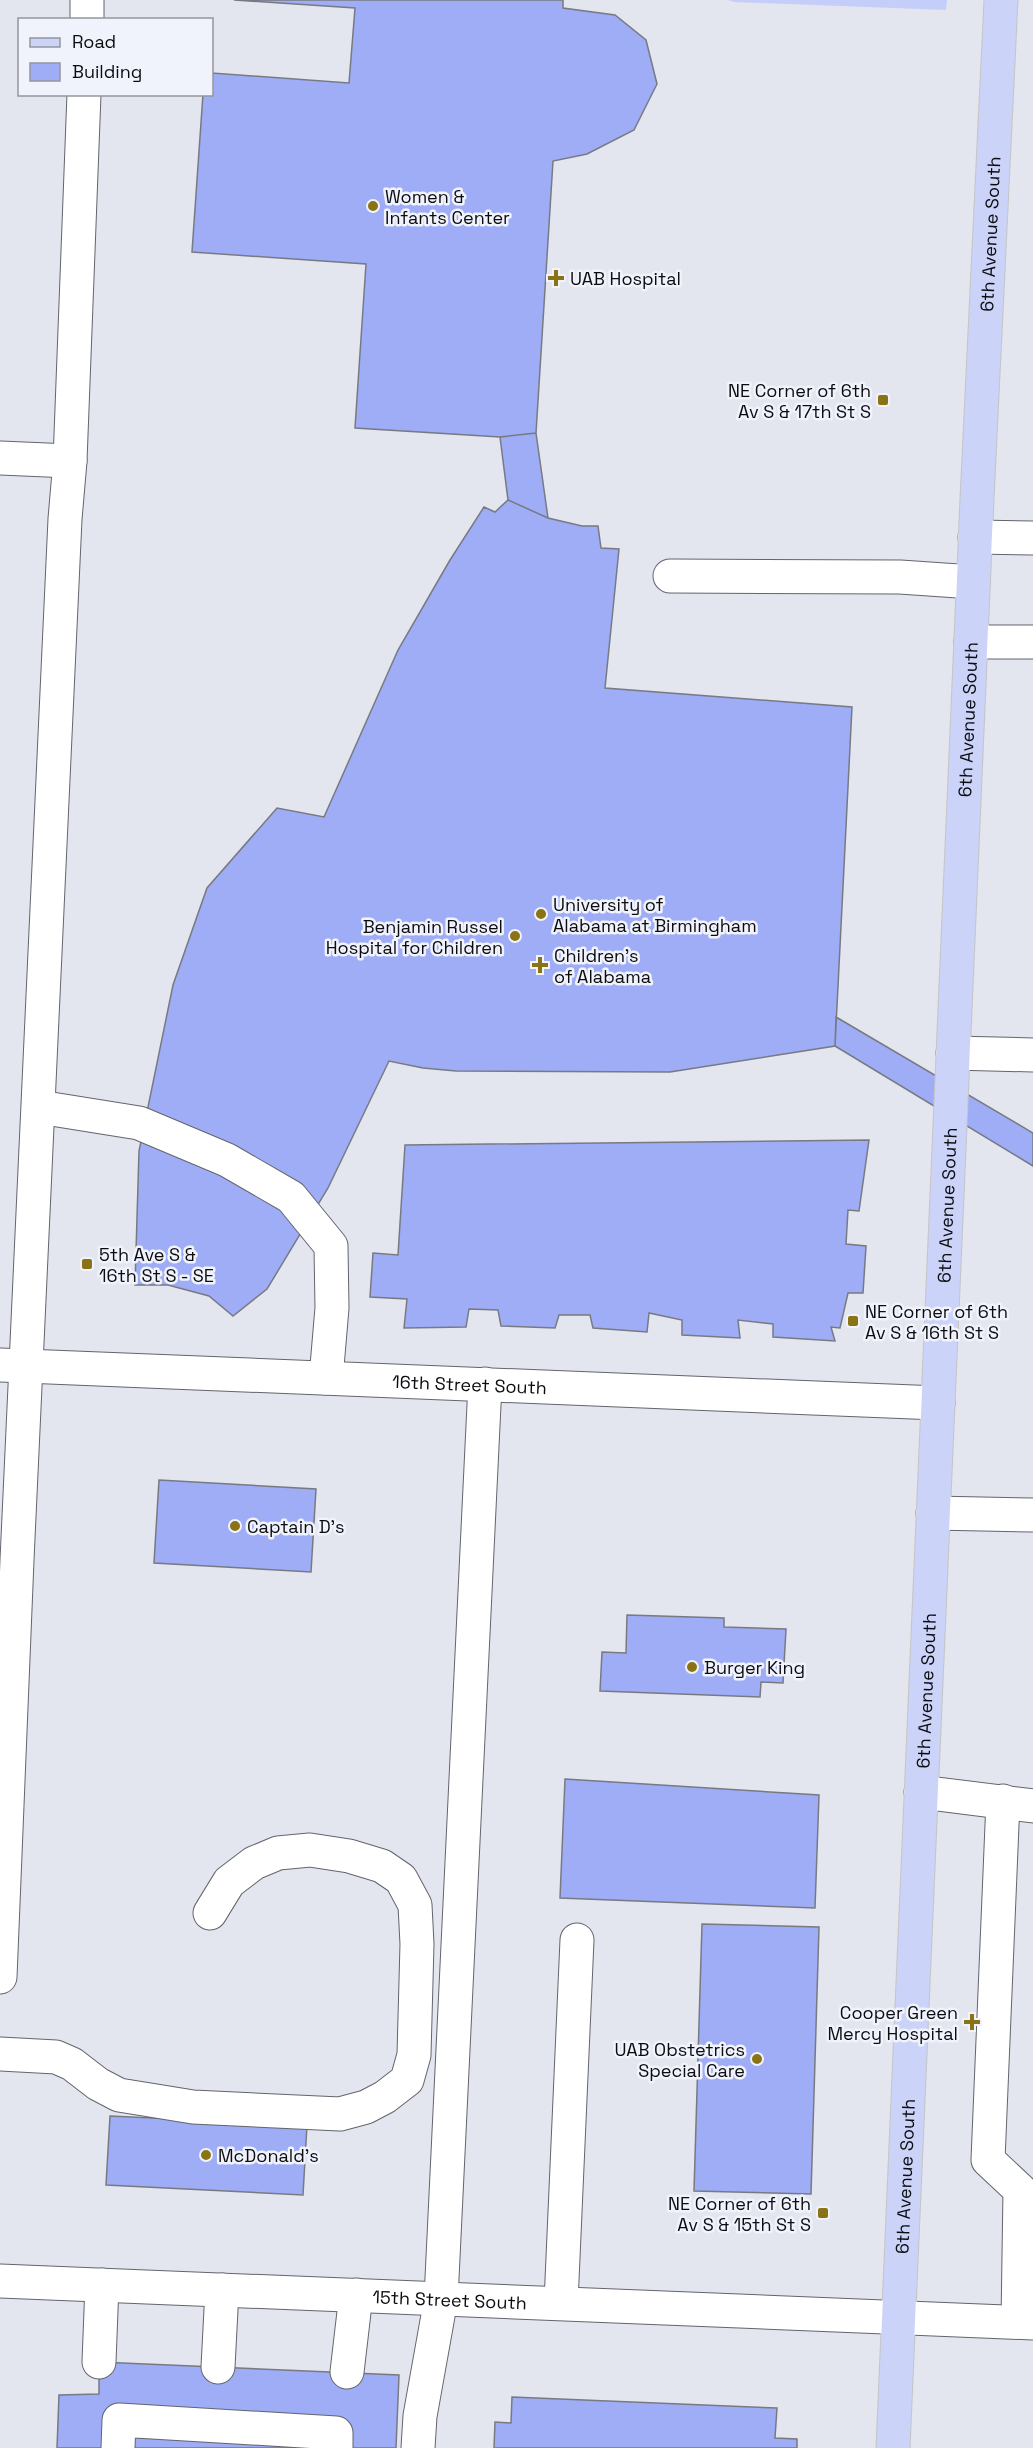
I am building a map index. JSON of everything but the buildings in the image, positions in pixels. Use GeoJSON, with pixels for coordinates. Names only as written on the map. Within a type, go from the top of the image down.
{"type":"FeatureCollection","features":[{"type":"Feature","properties":{"kind":"main road","name":"6th Avenue South"},"geometry":{"type":"LineString","coordinates":[[893,2448],[975,537],[1001,0]]}},
{"type":"Feature","properties":{"kind":"street"},"geometry":{"type":"LineString","coordinates":[[87,0],[87,18]]}},
{"type":"Feature","properties":{"kind":"street"},"geometry":{"type":"LineString","coordinates":[[0,1977],[13,1365],[39,1107],[65,519],[70,461],[84,96]]}},
{"type":"Feature","properties":{"kind":"street"},"geometry":{"type":"LineString","coordinates":[[0,458],[70,461]]}},
{"type":"Feature","properties":{"kind":"street"},"geometry":{"type":"LineString","coordinates":[[975,537],[1033,538]]}},
{"type":"Feature","properties":{"kind":"street"},"geometry":{"type":"LineString","coordinates":[[670,576],[900,578],[974,582]]}},
{"type":"Feature","properties":{"kind":"street"},"geometry":{"type":"LineString","coordinates":[[971,642],[1033,642]]}},
{"type":"Feature","properties":{"kind":"street"},"geometry":{"type":"LineString","coordinates":[[953,1053],[1033,1055]]}},
{"type":"Feature","properties":{"kind":"street"},"geometry":{"type":"LineString","coordinates":[[39,1107],[138,1123],[226,1160],[291,1197],[331,1246],[332,1308],[326,1378]]}},
{"type":"Feature","properties":{"kind":"street","name":"16th Street South"},"geometry":{"type":"LineString","coordinates":[[13,1365],[938,1403]]}},
{"type":"Feature","properties":{"kind":"street"},"geometry":{"type":"LineString","coordinates":[[418,2448],[420,2416],[441,2299],[485,1384]]}},
{"type":"Feature","properties":{"kind":"street"},"geometry":{"type":"LineString","coordinates":[[933,1513],[1033,1515]]}},
{"type":"Feature","properties":{"kind":"street"},"geometry":{"type":"LineString","coordinates":[[921,1792],[1018,1803],[988,2160],[1026,2184],[1026,2323]]}},
{"type":"Feature","properties":{"kind":"street"},"geometry":{"type":"LineString","coordinates":[[0,2054],[56,2057],[72,2064],[98,2084],[119,2096],[193,2107],[340,2114],[366,2107],[386,2097],[406,2080],[414,2055],[417,1944],[415,1905],[401,1879],[382,1866],[349,1856],[310,1850],[278,1853],[254,1863],[229,1882],[210,1912]]}},
{"type":"Feature","properties":{"kind":"street"},"geometry":{"type":"LineString","coordinates":[[561,2303],[577,1940]]}},
{"type":"Feature","properties":{"kind":"street","name":"15th Street South"},"geometry":{"type":"LineString","coordinates":[[0,2281],[1026,2323]]}},
{"type":"Feature","properties":{"kind":"street"},"geometry":{"type":"LineString","coordinates":[[99,2362],[102,2285]]}},
{"type":"Feature","properties":{"kind":"street"},"geometry":{"type":"LineString","coordinates":[[218,2367],[222,2289]]}},
{"type":"Feature","properties":{"kind":"street"},"geometry":{"type":"LineString","coordinates":[[347,2372],[356,2295]]}},
{"type":"Feature","properties":{"kind":"street"},"geometry":{"type":"LineString","coordinates":[[118,2448],[119,2420],[336,2433],[336,2448]]}},
{"type":"Feature","properties":{"kind":"shaded area"},"geometry":{"type":"Polygon","coordinates":[[[728,0],[947,0],[946,10],[728,0]]]}},
{"type":"Feature","properties":{"kind":"place","name":"Women & Infants Center"},"geometry":{"type":"Point","coordinates":[373,206]}},
{"type":"Feature","properties":{"kind":"place","name":"UAB Hospital"},"geometry":{"type":"Point","coordinates":[556,278]}},
{"type":"Feature","properties":{"kind":"place","name":"NE Corner of 6th Av S & 17th St S"},"geometry":{"type":"Point","coordinates":[883,400]}},
{"type":"Feature","properties":{"kind":"place","name":"University of Alabama at Birmingham"},"geometry":{"type":"Point","coordinates":[541,914]}},
{"type":"Feature","properties":{"kind":"place","name":"Benjamin Russel Hospital for Children"},"geometry":{"type":"Point","coordinates":[515,936]}},
{"type":"Feature","properties":{"kind":"place","name":"Children's of Alabama"},"geometry":{"type":"Point","coordinates":[540,965]}},
{"type":"Feature","properties":{"kind":"place","name":"5th Ave S & 16th St S - SE"},"geometry":{"type":"Point","coordinates":[87,1264]}},
{"type":"Feature","properties":{"kind":"place","name":"NE Corner of 6th Av S & 16th St S"},"geometry":{"type":"Point","coordinates":[853,1321]}},
{"type":"Feature","properties":{"kind":"place","name":"Captain D's"},"geometry":{"type":"Point","coordinates":[235,1526]}},
{"type":"Feature","properties":{"kind":"place","name":"Burger King"},"geometry":{"type":"Point","coordinates":[692,1667]}},
{"type":"Feature","properties":{"kind":"place","name":"Cooper Green Mercy Hospital"},"geometry":{"type":"Point","coordinates":[972,2022]}},
{"type":"Feature","properties":{"kind":"place","name":"UAB Obstetrics Special Care"},"geometry":{"type":"Point","coordinates":[757,2059]}},
{"type":"Feature","properties":{"kind":"place","name":"McDonald's"},"geometry":{"type":"Point","coordinates":[206,2155]}},
{"type":"Feature","properties":{"kind":"place","name":"NE Corner of 6th Av S & 15th St S"},"geometry":{"type":"Point","coordinates":[823,2213]}}]}
